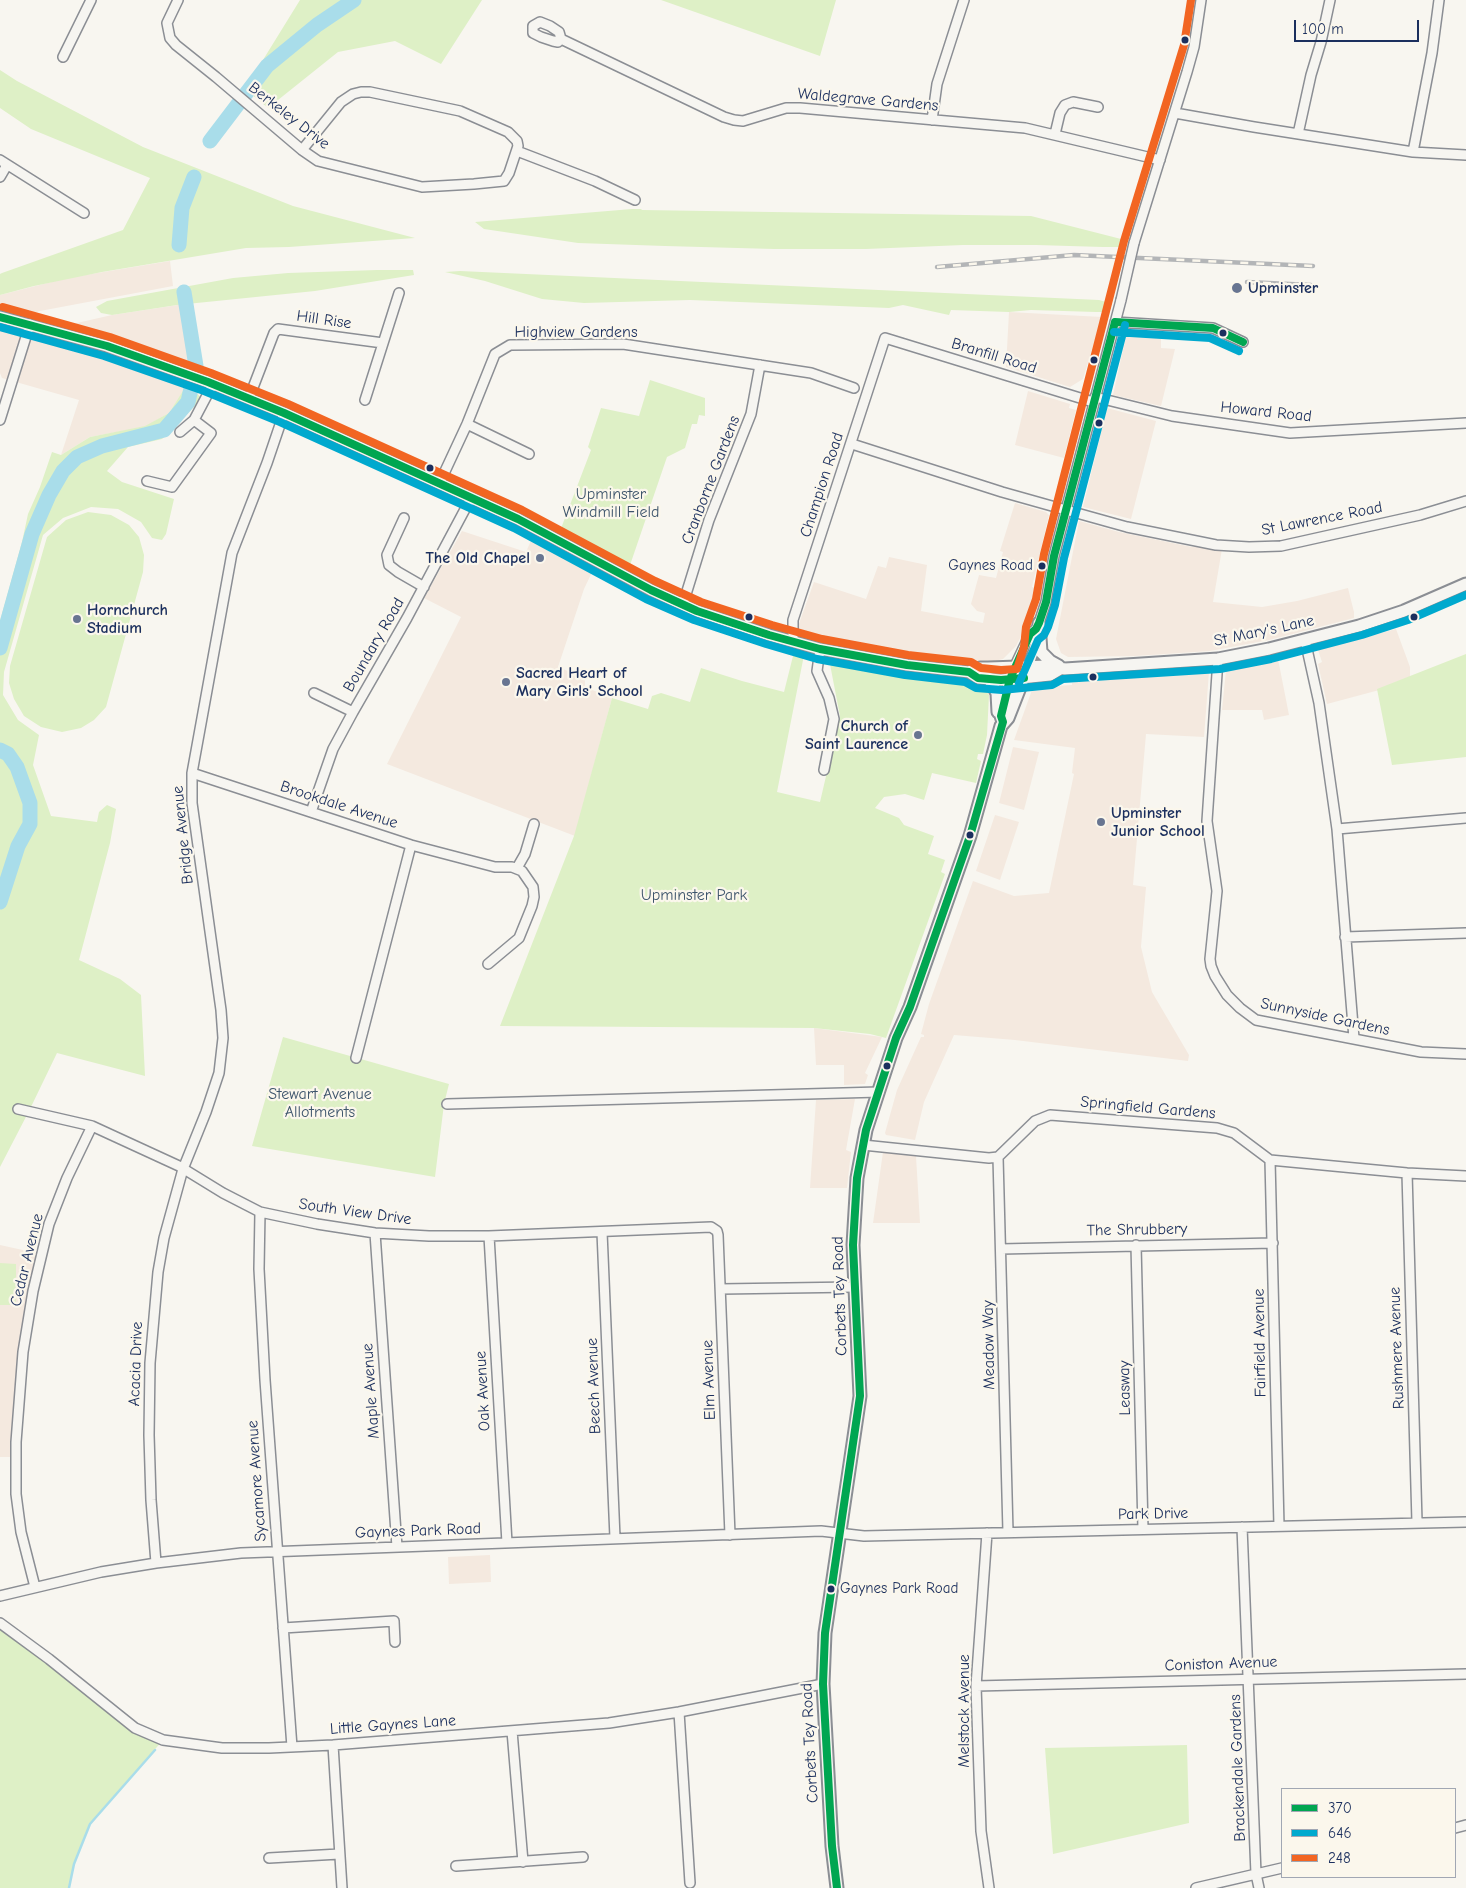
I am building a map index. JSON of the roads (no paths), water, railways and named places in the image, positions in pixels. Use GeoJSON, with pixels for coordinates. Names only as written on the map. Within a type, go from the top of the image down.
{"type":"FeatureCollection","features":[{"type":"Feature","properties":{"kind":"main road","name":"St Mary's Lane"},"geometry":{"type":"LineString","coordinates":[[0,317],[107,346],[249,398],[440,482],[540,530],[652,590],[683,604],[769,635],[820,649],[907,665],[970,672],[980,668],[1012,674]]}},
{"type":"Feature","properties":{"kind":"main road","name":"St Mary's Lane"},"geometry":{"type":"LineString","coordinates":[[988,679],[1026,672],[1050,676],[1062,669],[1218,659],[1359,626],[1404,611],[1466,584]]}},
{"type":"Feature","properties":{"kind":"main road"},"geometry":{"type":"LineString","coordinates":[[1038,626],[1041,652],[1062,669]]}},
{"type":"Feature","properties":{"kind":"main road"},"geometry":{"type":"LineString","coordinates":[[970,672],[978,678],[988,679],[996,693],[998,718],[1002,724]]}},
{"type":"Feature","properties":{"kind":"main road","name":"Corbets Tey Road"},"geometry":{"type":"LineString","coordinates":[[1002,724],[1008,718],[1026,672]]}},
{"type":"Feature","properties":{"kind":"main road","name":"Corbets Tey Road"},"geometry":{"type":"LineString","coordinates":[[837,1888],[832,1846],[823,1684],[825,1633],[860,1396],[854,1228],[858,1178],[864,1144],[879,1092],[970,836],[1002,724],[1001,716],[1012,674]]}},
{"type":"Feature","properties":{"kind":"street"},"geometry":{"type":"LineString","coordinates":[[63,57],[91,0]]}},
{"type":"Feature","properties":{"kind":"street","name":"Berkeley Drive"},"geometry":{"type":"LineString","coordinates":[[178,0],[167,23],[170,38],[176,45],[302,150],[318,161],[422,187],[504,181],[509,173],[517,150]]}},
{"type":"Feature","properties":{"kind":"street"},"geometry":{"type":"LineString","coordinates":[[932,120],[937,84],[964,0]]}},
{"type":"Feature","properties":{"kind":"street"},"geometry":{"type":"LineString","coordinates":[[1026,672],[1034,650],[1038,626],[1046,602],[1054,556],[1121,300],[1134,243],[1194,47],[1201,0]]}},
{"type":"Feature","properties":{"kind":"street"},"geometry":{"type":"LineString","coordinates":[[1298,134],[1330,0]]}},
{"type":"Feature","properties":{"kind":"street"},"geometry":{"type":"LineString","coordinates":[[1413,152],[1432,53],[1439,0]]}},
{"type":"Feature","properties":{"kind":"street","name":"Waldegrave Gardens"},"geometry":{"type":"LineString","coordinates":[[561,39],[724,117],[734,120],[743,121],[786,108],[1024,128],[1160,160]]}},
{"type":"Feature","properties":{"kind":"street"},"geometry":{"type":"LineString","coordinates":[[302,150],[341,102],[353,94],[370,92],[460,111],[508,132],[517,141],[517,150],[595,181],[635,200]]}},
{"type":"Feature","properties":{"kind":"street"},"geometry":{"type":"LineString","coordinates":[[1055,134],[1060,113],[1065,105],[1073,102],[1098,107]]}},
{"type":"Feature","properties":{"kind":"street"},"geometry":{"type":"LineString","coordinates":[[1175,113],[1413,152],[1466,155]]}},
{"type":"Feature","properties":{"kind":"street"},"geometry":{"type":"LineString","coordinates":[[0,177],[4,162],[84,213]]}},
{"type":"Feature","properties":{"kind":"street"},"geometry":{"type":"LineString","coordinates":[[365,400],[399,293]]}},
{"type":"Feature","properties":{"kind":"street"},"geometry":{"type":"LineString","coordinates":[[1115,322],[1213,328],[1243,342]]}},
{"type":"Feature","properties":{"kind":"street"},"geometry":{"type":"LineString","coordinates":[[0,420],[3,396],[30,324]]}},
{"type":"Feature","properties":{"kind":"street","name":"Hill Rise"},"geometry":{"type":"LineString","coordinates":[[249,398],[274,333],[278,329],[383,342]]}},
{"type":"Feature","properties":{"kind":"street","name":"Branfill Road"},"geometry":{"type":"LineString","coordinates":[[885,338],[1094,400]]}},
{"type":"Feature","properties":{"kind":"street","name":"Champion Road"},"geometry":{"type":"LineString","coordinates":[[793,641],[794,620],[885,338]]}},
{"type":"Feature","properties":{"kind":"street","name":"Highview Gardens"},"geometry":{"type":"LineString","coordinates":[[440,482],[467,424],[495,354],[510,345],[623,344],[812,373],[854,388]]}},
{"type":"Feature","properties":{"kind":"street","name":"Cranborne Gardens"},"geometry":{"type":"LineString","coordinates":[[683,604],[709,520],[752,414],[760,364]]}},
{"type":"Feature","properties":{"kind":"street"},"geometry":{"type":"LineString","coordinates":[[180,432],[194,420],[213,384]]}},
{"type":"Feature","properties":{"kind":"street","name":"Howard Road"},"geometry":{"type":"LineString","coordinates":[[1094,400],[1172,416],[1290,433],[1466,423]]}},
{"type":"Feature","properties":{"kind":"street","name":"Bridge Avenue"},"geometry":{"type":"LineString","coordinates":[[184,1169],[219,1072],[223,1038],[222,1015],[192,803],[192,772],[232,553],[284,413]]}},
{"type":"Feature","properties":{"kind":"street"},"geometry":{"type":"LineString","coordinates":[[147,481],[172,487],[211,433],[194,420]]}},
{"type":"Feature","properties":{"kind":"street"},"geometry":{"type":"LineString","coordinates":[[467,424],[529,454]]}},
{"type":"Feature","properties":{"kind":"street"},"geometry":{"type":"LineString","coordinates":[[852,444],[1002,492],[1066,510]]}},
{"type":"Feature","properties":{"kind":"street","name":"Boundary Road"},"geometry":{"type":"LineString","coordinates":[[311,812],[334,749],[471,498]]}},
{"type":"Feature","properties":{"kind":"street","name":"St Lawrence Road"},"geometry":{"type":"LineString","coordinates":[[1066,510],[1126,527],[1216,545],[1249,548],[1281,546],[1340,534],[1420,515],[1466,501]]}},
{"type":"Feature","properties":{"kind":"street"},"geometry":{"type":"LineString","coordinates":[[404,518],[387,555],[389,565],[424,587]]}},
{"type":"Feature","properties":{"kind":"street"},"geometry":{"type":"LineString","coordinates":[[1012,674],[1030,634],[1038,626]]}},
{"type":"Feature","properties":{"kind":"street"},"geometry":{"type":"LineString","coordinates":[[1305,640],[1319,703],[1337,829],[1354,1038]]}},
{"type":"Feature","properties":{"kind":"street"},"geometry":{"type":"LineString","coordinates":[[820,649],[818,671],[829,698],[834,720],[824,770]]}},
{"type":"Feature","properties":{"kind":"street","name":"Sunnyside Gardens"},"geometry":{"type":"LineString","coordinates":[[1218,659],[1207,821],[1217,891],[1210,959],[1211,966],[1227,995],[1256,1020],[1422,1052],[1466,1054]]}},
{"type":"Feature","properties":{"kind":"street"},"geometry":{"type":"LineString","coordinates":[[314,693],[353,712]]}},
{"type":"Feature","properties":{"kind":"street","name":"Brookdale Avenue"},"geometry":{"type":"LineString","coordinates":[[192,772],[411,845],[356,1058]]}},
{"type":"Feature","properties":{"kind":"street"},"geometry":{"type":"LineString","coordinates":[[1337,829],[1466,818]]}},
{"type":"Feature","properties":{"kind":"street"},"geometry":{"type":"LineString","coordinates":[[517,868],[525,854],[534,824]]}},
{"type":"Feature","properties":{"kind":"street"},"geometry":{"type":"LineString","coordinates":[[411,845],[495,868],[517,868],[522,871],[533,887],[534,897],[532,906],[519,938],[488,964]]}},
{"type":"Feature","properties":{"kind":"street"},"geometry":{"type":"LineString","coordinates":[[1345,937],[1466,933]]}},
{"type":"Feature","properties":{"kind":"street"},"geometry":{"type":"LineString","coordinates":[[447,1104],[879,1092]]}},
{"type":"Feature","properties":{"kind":"street","name":"South View Drive"},"geometry":{"type":"LineString","coordinates":[[18,1109],[92,1126],[184,1169],[260,1212],[316,1224],[375,1232],[429,1236],[489,1236],[711,1227]]}},
{"type":"Feature","properties":{"kind":"street","name":"Springfield Gardens"},"geometry":{"type":"LineString","coordinates":[[998,1158],[1035,1121],[1050,1115],[1217,1128],[1234,1133],[1270,1160]]}},
{"type":"Feature","properties":{"kind":"street","name":"Cedar Avenue"},"geometry":{"type":"LineString","coordinates":[[36,1587],[21,1532],[16,1494],[17,1423],[23,1352],[33,1291],[50,1224],[66,1178],[92,1126]]}},
{"type":"Feature","properties":{"kind":"street"},"geometry":{"type":"LineString","coordinates":[[864,1144],[998,1158]]}},
{"type":"Feature","properties":{"kind":"street","name":"Meadow Way"},"geometry":{"type":"LineString","coordinates":[[998,1158],[1008,1532]]}},
{"type":"Feature","properties":{"kind":"street"},"geometry":{"type":"LineString","coordinates":[[1270,1160],[1407,1173],[1466,1176]]}},
{"type":"Feature","properties":{"kind":"street","name":"Fairfield Avenue"},"geometry":{"type":"LineString","coordinates":[[1270,1160],[1279,1526]]}},
{"type":"Feature","properties":{"kind":"street","name":"Acacia Drive"},"geometry":{"type":"LineString","coordinates":[[156,1563],[151,1500],[149,1435],[150,1363],[158,1272],[164,1238],[184,1169]]}},
{"type":"Feature","properties":{"kind":"street","name":"Rushmere Avenue"},"geometry":{"type":"LineString","coordinates":[[1407,1173],[1417,1522]]}},
{"type":"Feature","properties":{"kind":"street","name":"Sycamore Avenue"},"geometry":{"type":"LineString","coordinates":[[260,1212],[259,1269],[292,1747]]}},
{"type":"Feature","properties":{"kind":"street","name":"Elm Avenue"},"geometry":{"type":"LineString","coordinates":[[711,1227],[718,1236],[730,1535]]}},
{"type":"Feature","properties":{"kind":"street","name":"Maple Avenue"},"geometry":{"type":"LineString","coordinates":[[375,1232],[397,1547]]}},
{"type":"Feature","properties":{"kind":"street","name":"Beech Avenue"},"geometry":{"type":"LineString","coordinates":[[602,1232],[615,1538]]}},
{"type":"Feature","properties":{"kind":"street","name":"Oak Avenue"},"geometry":{"type":"LineString","coordinates":[[489,1236],[507,1544]]}},
{"type":"Feature","properties":{"kind":"street","name":"The Shrubbery"},"geometry":{"type":"LineString","coordinates":[[1001,1248],[1272,1242]]}},
{"type":"Feature","properties":{"kind":"street","name":"Leasway"},"geometry":{"type":"LineString","coordinates":[[1136,1245],[1143,1529]]}},
{"type":"Feature","properties":{"kind":"street"},"geometry":{"type":"LineString","coordinates":[[720,1289],[855,1287]]}},
{"type":"Feature","properties":{"kind":"street","name":"Park Drive"},"geometry":{"type":"LineString","coordinates":[[840,1534],[864,1536],[1466,1522]]}},
{"type":"Feature","properties":{"kind":"street","name":"Brackendale Gardens"},"geometry":{"type":"LineString","coordinates":[[1242,1527],[1250,1678],[1256,1874],[1259,1888]]}},
{"type":"Feature","properties":{"kind":"street","name":"Gaynes Park Road"},"geometry":{"type":"LineString","coordinates":[[0,1596],[101,1572],[232,1554],[821,1531],[840,1534]]}},
{"type":"Feature","properties":{"kind":"street","name":"Melstock Avenue"},"geometry":{"type":"LineString","coordinates":[[987,1533],[976,1686],[981,1831],[989,1888]]}},
{"type":"Feature","properties":{"kind":"street"},"geometry":{"type":"LineString","coordinates":[[283,1628],[394,1621],[395,1642]]}},
{"type":"Feature","properties":{"kind":"street","name":"Little Gaynes Lane"},"geometry":{"type":"LineString","coordinates":[[0,1623],[142,1732],[163,1740],[222,1748],[332,1745],[609,1723],[679,1712],[823,1684]]}},
{"type":"Feature","properties":{"kind":"street","name":"Coniston Avenue"},"geometry":{"type":"LineString","coordinates":[[976,1686],[1466,1674]]}},
{"type":"Feature","properties":{"kind":"street"},"geometry":{"type":"LineString","coordinates":[[679,1712],[690,1884]]}},
{"type":"Feature","properties":{"kind":"street"},"geometry":{"type":"LineString","coordinates":[[512,1731],[523,1862]]}},
{"type":"Feature","properties":{"kind":"street"},"geometry":{"type":"LineString","coordinates":[[332,1745],[342,1888]]}},
{"type":"Feature","properties":{"kind":"street"},"geometry":{"type":"LineString","coordinates":[[269,1858],[340,1854]]}},
{"type":"Feature","properties":{"kind":"street"},"geometry":{"type":"LineString","coordinates":[[456,1866],[583,1857]]}},
{"type":"Feature","properties":{"kind":"street"},"geometry":{"type":"LineString","coordinates":[[1196,1888],[1281,1868]]}},
{"type":"Feature","properties":{"kind":"waterway"},"geometry":{"type":"LineString","coordinates":[[210,141],[267,66],[317,25],[354,0]]}},
{"type":"Feature","properties":{"kind":"waterway"},"geometry":{"type":"LineString","coordinates":[[179,245],[182,208],[194,177]]}},
{"type":"Feature","properties":{"kind":"waterway"},"geometry":{"type":"LineString","coordinates":[[0,648],[32,534],[49,495],[63,471],[77,457],[102,446],[164,430],[188,402],[196,366],[184,292]]}},
{"type":"Feature","properties":{"kind":"waterway"},"geometry":{"type":"LineString","coordinates":[[0,750],[8,754],[17,767],[30,803],[30,824],[18,846],[0,902]]}},
{"type":"Feature","properties":{"kind":"waterway"},"geometry":{"type":"LineString","coordinates":[[69,1888],[74,1864],[90,1824],[155,1750]]}},
{"type":"Feature","properties":{"kind":"railway"},"geometry":{"type":"LineString","coordinates":[[937,267],[1074,255],[1313,266]]}},
{"type":"Feature","properties":{"kind":"railway"},"geometry":{"type":"LineString","coordinates":[[1247,282],[1311,285]]}},
{"type":"Feature","properties":{"kind":"place","name":"Upminster"},"geometry":{"type":"Point","coordinates":[1237,288]}},
{"type":"Feature","properties":{"kind":"place","name":"The Old Chapel"},"geometry":{"type":"Point","coordinates":[540,558]}},
{"type":"Feature","properties":{"kind":"place","name":"Gaynes Road"},"geometry":{"type":"Point","coordinates":[1042,566]}},
{"type":"Feature","properties":{"kind":"place","name":"Hornchurch Stadium"},"geometry":{"type":"Point","coordinates":[77,619]}},
{"type":"Feature","properties":{"kind":"place","name":"Sacred Heart of Mary Girls' School"},"geometry":{"type":"Point","coordinates":[506,682]}},
{"type":"Feature","properties":{"kind":"place","name":"Church of Saint Laurence"},"geometry":{"type":"Point","coordinates":[918,735]}},
{"type":"Feature","properties":{"kind":"place","name":"Upminster Junior School"},"geometry":{"type":"Point","coordinates":[1101,822]}},
{"type":"Feature","properties":{"kind":"place","name":"Gaynes Park Road"},"geometry":{"type":"Point","coordinates":[831,1589]}},
{"type":"Feature","properties":{"kind":"park label","name":"Upminster Windmill Field"},"geometry":{"type":"Point","coordinates":[611,503]}},
{"type":"Feature","properties":{"kind":"park label","name":"Upminster Park"},"geometry":{"type":"Point","coordinates":[694,895]}},
{"type":"Feature","properties":{"kind":"park label","name":"Stewart Avenue Allotments"},"geometry":{"type":"Point","coordinates":[320,1103]}}]}
